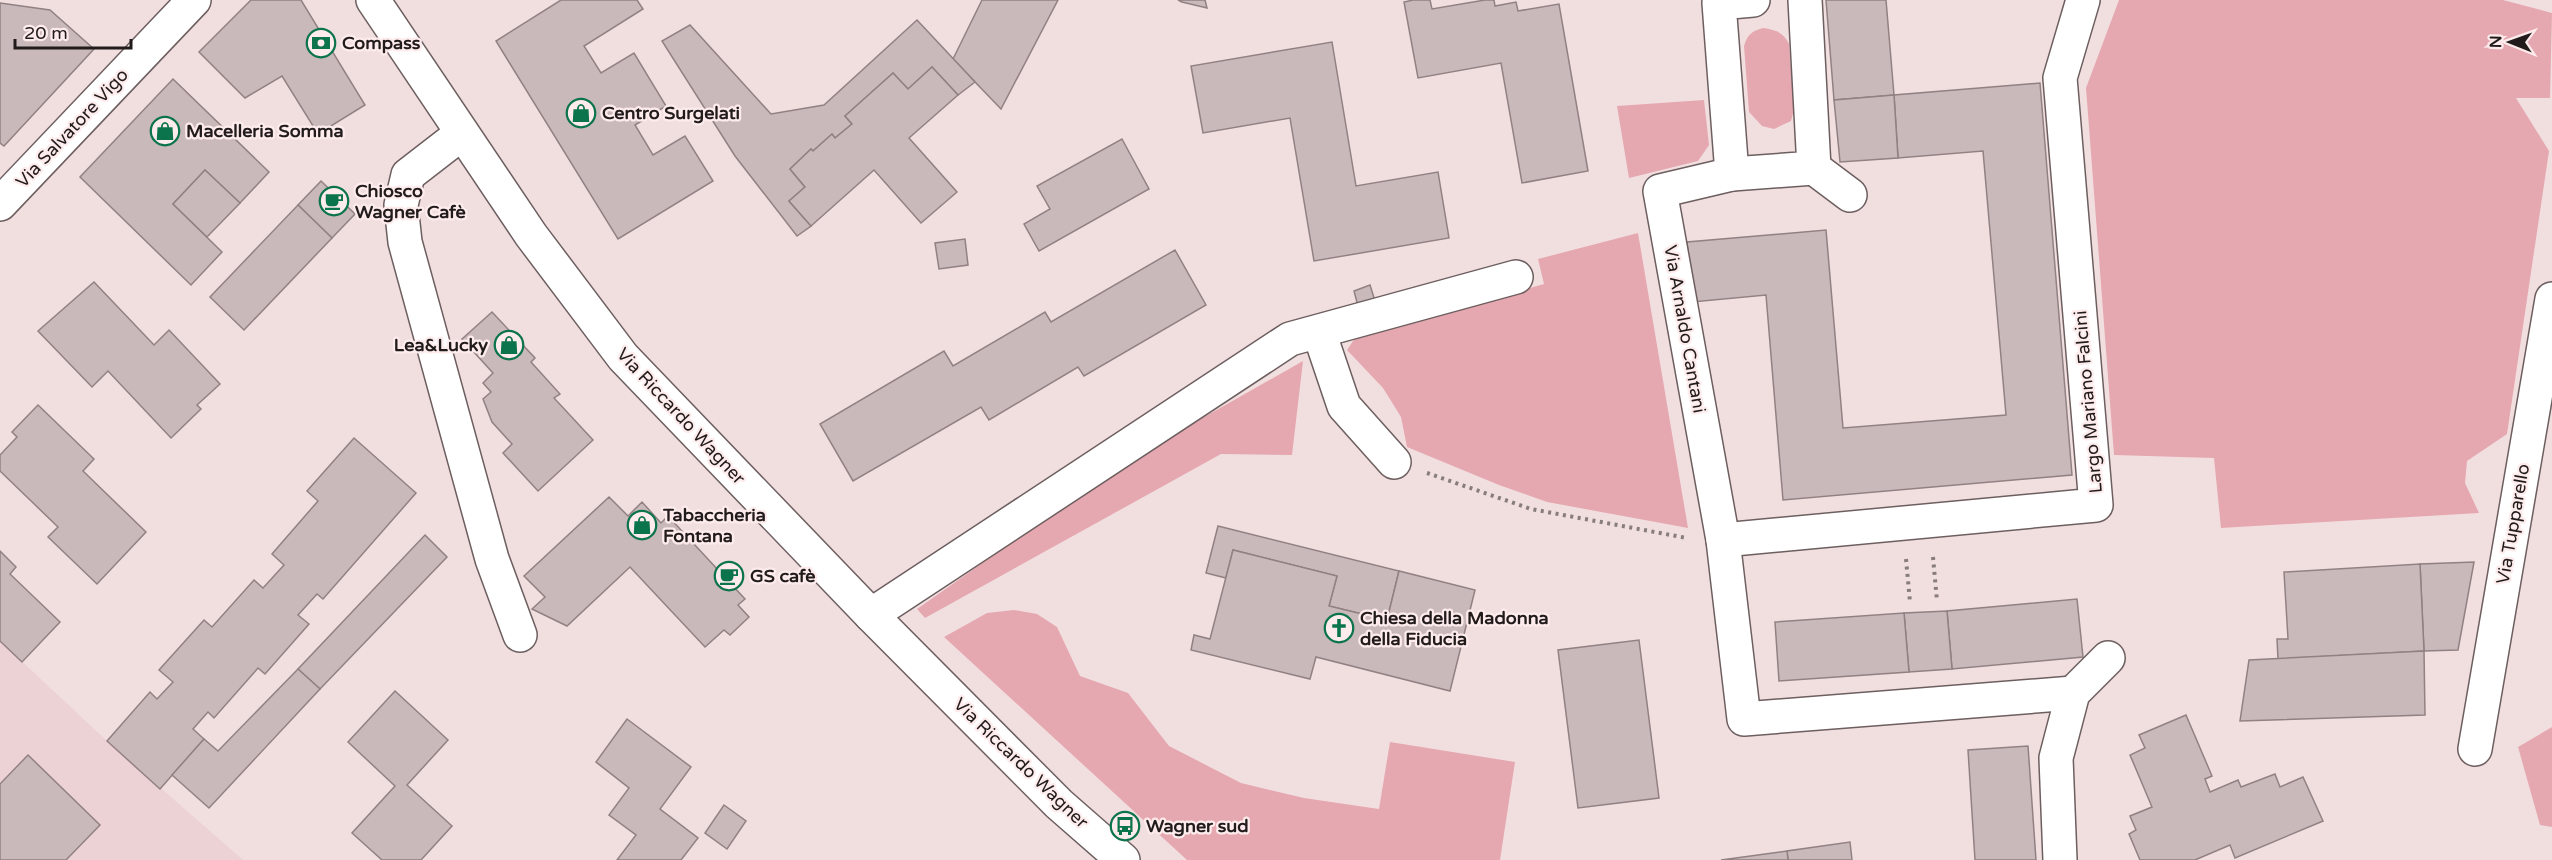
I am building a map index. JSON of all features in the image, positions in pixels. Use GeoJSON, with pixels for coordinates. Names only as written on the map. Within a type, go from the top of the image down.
{"type":"FeatureCollection","features":[{"type":"Feature","properties":{"kind":"street","name":"Via Salvatore Vigo"},"geometry":{"type":"LineString","coordinates":[[0,204],[194,0]]}},
{"type":"Feature","properties":{"kind":"street","name":"Via Riccardo Wagner"},"geometry":{"type":"LineString","coordinates":[[373,0],[531,235],[623,357],[871,615],[1059,804],[1123,860]]}},
{"type":"Feature","properties":{"kind":"street"},"geometry":{"type":"LineString","coordinates":[[1753,0],[1719,3],[1732,174],[1814,168],[1850,195]]}},
{"type":"Feature","properties":{"kind":"street"},"geometry":{"type":"LineString","coordinates":[[1805,0],[1814,168]]}},
{"type":"Feature","properties":{"kind":"street","name":"Largo Mariano Falcini"},"geometry":{"type":"LineString","coordinates":[[1724,540],[2096,505],[2060,78],[2083,0]]}},
{"type":"Feature","properties":{"kind":"street"},"geometry":{"type":"LineString","coordinates":[[461,134],[408,175],[401,205],[405,242],[492,559],[520,635]]}},
{"type":"Feature","properties":{"kind":"street","name":"Via Arnaldo Cantani"},"geometry":{"type":"LineString","coordinates":[[1724,540],[1660,191],[1732,174]]}},
{"type":"Feature","properties":{"kind":"street"},"geometry":{"type":"LineString","coordinates":[[871,615],[1290,339],[1516,277]]}},
{"type":"Feature","properties":{"kind":"street","name":"Via Tupparello"},"geometry":{"type":"LineString","coordinates":[[2475,749],[2552,299]]}},
{"type":"Feature","properties":{"kind":"street"},"geometry":{"type":"LineString","coordinates":[[1319,332],[1344,406],[1394,462]]}},
{"type":"Feature","properties":{"kind":"street"},"geometry":{"type":"LineString","coordinates":[[1724,540],[1744,719],[2073,693]]}},
{"type":"Feature","properties":{"kind":"street"},"geometry":{"type":"LineString","coordinates":[[2060,860],[2056,759],[2073,693],[2108,658]]}},
{"type":"Feature","properties":{"kind":"path"},"geometry":{"type":"LineString","coordinates":[[1394,462],[1532,509],[1671,536]]}},
{"type":"Feature","properties":{"kind":"path"},"geometry":{"type":"LineString","coordinates":[[1933,559],[1937,601]]}},
{"type":"Feature","properties":{"kind":"path"},"geometry":{"type":"LineString","coordinates":[[1906,561],[1910,602]]}},
{"type":"Feature","properties":{"kind":"shaded area"},"geometry":{"type":"Polygon","coordinates":[[[2119,0],[2503,0],[2552,13],[2550,98],[2516,98],[2549,151],[2507,434],[2467,461],[2465,483],[2479,513],[2221,528],[2214,458],[2114,455],[2086,88],[2119,0]]]}},
{"type":"Feature","properties":{"kind":"shaded area"},"geometry":{"type":"Polygon","coordinates":[[[1763,28],[1779,32],[1789,44],[1794,110],[1791,121],[1774,129],[1762,126],[1749,112],[1744,46],[1750,34],[1763,28]]]}},
{"type":"Feature","properties":{"kind":"shaded area"},"geometry":{"type":"Polygon","coordinates":[[[1704,100],[1709,145],[1698,161],[1629,178],[1617,106],[1704,100]]]}},
{"type":"Feature","properties":{"kind":"shaded area"},"geometry":{"type":"Polygon","coordinates":[[[1638,233],[1688,528],[1547,502],[1407,447],[1401,417],[1383,388],[1347,350],[1355,338],[1544,284],[1538,259],[1638,233]]]}},
{"type":"Feature","properties":{"kind":"shaded area"},"geometry":{"type":"Polygon","coordinates":[[[1303,361],[1292,455],[1221,454],[925,618],[917,609],[1132,458],[1303,361]]]}},
{"type":"Feature","properties":{"kind":"shaded area"},"geometry":{"type":"Polygon","coordinates":[[[1014,610],[1037,614],[1057,627],[1080,676],[1128,693],[1169,746],[1241,783],[1304,798],[1379,809],[1390,742],[1515,762],[1500,860],[1187,860],[944,637],[987,613],[1014,610]]]}},
{"type":"Feature","properties":{"kind":"shaded area"},"geometry":{"type":"Polygon","coordinates":[[[0,641],[107,741],[243,860],[0,860],[0,641]]]}},
{"type":"Feature","properties":{"kind":"shaded area"},"geometry":{"type":"Polygon","coordinates":[[[2552,727],[2552,827],[2540,825],[2518,747],[2552,727]]]}},
{"type":"Feature","properties":{"kind":"building"},"geometry":{"type":"Polygon","coordinates":[[[251,0],[301,0],[365,105],[318,134],[282,76],[245,98],[199,52],[251,0]]]}},
{"type":"Feature","properties":{"kind":"building"},"geometry":{"type":"Polygon","coordinates":[[[561,0],[637,0],[643,9],[584,46],[601,73],[634,53],[666,106],[635,125],[653,155],[685,136],[713,181],[618,239],[496,41],[561,0]]]}},
{"type":"Feature","properties":{"kind":"building"},"geometry":{"type":"Polygon","coordinates":[[[982,0],[1058,0],[1001,109],[953,59],[982,0]]]}},
{"type":"Feature","properties":{"kind":"building"},"geometry":{"type":"Polygon","coordinates":[[[1178,0],[1205,0],[1207,8],[1182,2],[1178,0]]]}},
{"type":"Feature","properties":{"kind":"building"},"geometry":{"type":"Polygon","coordinates":[[[1430,0],[1432,9],[1485,0],[1494,0],[1495,6],[1516,2],[1518,11],[1559,4],[1588,171],[1522,183],[1501,63],[1418,78],[1404,2],[1430,0]]]}},
{"type":"Feature","properties":{"kind":"building"},"geometry":{"type":"Polygon","coordinates":[[[1826,0],[1886,0],[1894,95],[1834,100],[1826,0]]]}},
{"type":"Feature","properties":{"kind":"building"},"geometry":{"type":"Polygon","coordinates":[[[0,3],[50,10],[94,49],[4,146],[0,143],[0,3]]]}},
{"type":"Feature","properties":{"kind":"building"},"geometry":{"type":"Polygon","coordinates":[[[917,20],[975,82],[958,95],[932,67],[908,89],[893,73],[845,116],[852,124],[835,138],[832,134],[813,151],[811,149],[790,169],[805,187],[789,201],[811,226],[797,236],[735,156],[662,41],[690,25],[771,114],[824,105],[917,20]]]}},
{"type":"Feature","properties":{"kind":"building"},"geometry":{"type":"Polygon","coordinates":[[[1332,42],[1356,186],[1438,172],[1449,238],[1314,261],[1290,118],[1203,133],[1191,66],[1332,42]]]}},
{"type":"Feature","properties":{"kind":"building"},"geometry":{"type":"Polygon","coordinates":[[[932,67],[958,95],[909,138],[957,192],[921,223],[874,170],[811,226],[789,201],[805,187],[790,169],[811,149],[813,151],[832,134],[835,138],[852,124],[845,116],[893,73],[908,89],[932,67]]]}},
{"type":"Feature","properties":{"kind":"building"},"geometry":{"type":"Polygon","coordinates":[[[173,79],[269,172],[240,203],[205,170],[173,204],[222,252],[191,285],[80,177],[173,79]]]}},
{"type":"Feature","properties":{"kind":"building"},"geometry":{"type":"Polygon","coordinates":[[[2040,83],[2072,475],[1783,500],[1766,295],[1692,302],[1687,242],[1826,230],[1843,428],[2006,415],[1983,151],[1898,158],[1894,95],[2040,83]]]}},
{"type":"Feature","properties":{"kind":"building"},"geometry":{"type":"Polygon","coordinates":[[[1894,95],[1898,158],[1840,162],[1834,100],[1894,95]]]}},
{"type":"Feature","properties":{"kind":"building"},"geometry":{"type":"Polygon","coordinates":[[[1122,139],[1149,189],[1039,251],[1024,224],[1050,209],[1037,186],[1122,139]]]}},
{"type":"Feature","properties":{"kind":"building"},"geometry":{"type":"Polygon","coordinates":[[[205,170],[240,203],[207,237],[173,204],[205,170]]]}},
{"type":"Feature","properties":{"kind":"building"},"geometry":{"type":"Polygon","coordinates":[[[321,181],[355,214],[332,238],[298,205],[321,181]]]}},
{"type":"Feature","properties":{"kind":"building"},"geometry":{"type":"Polygon","coordinates":[[[298,205],[332,238],[244,330],[210,297],[298,205]]]}},
{"type":"Feature","properties":{"kind":"building"},"geometry":{"type":"Polygon","coordinates":[[[965,239],[968,265],[939,269],[935,243],[965,239]]]}},
{"type":"Feature","properties":{"kind":"building"},"geometry":{"type":"Polygon","coordinates":[[[1175,250],[1206,305],[1084,376],[1078,367],[989,420],[981,407],[853,481],[820,424],[944,351],[953,366],[1045,312],[1051,322],[1175,250]]]}},
{"type":"Feature","properties":{"kind":"building"},"geometry":{"type":"Polygon","coordinates":[[[94,282],[154,345],[169,330],[220,384],[197,405],[201,409],[171,438],[108,371],[92,387],[38,331],[94,282]]]}},
{"type":"Feature","properties":{"kind":"building"},"geometry":{"type":"Polygon","coordinates":[[[1370,285],[1375,301],[1358,306],[1354,291],[1370,285]]]}},
{"type":"Feature","properties":{"kind":"building"},"geometry":{"type":"Polygon","coordinates":[[[492,312],[535,358],[531,362],[560,394],[554,398],[593,440],[538,491],[503,453],[512,444],[492,422],[483,399],[491,392],[483,383],[493,373],[462,339],[492,312]]]}},
{"type":"Feature","properties":{"kind":"building"},"geometry":{"type":"Polygon","coordinates":[[[38,405],[94,459],[83,471],[146,532],[97,584],[48,537],[58,527],[0,471],[0,455],[17,437],[12,432],[38,405]]]}},
{"type":"Feature","properties":{"kind":"building"},"geometry":{"type":"Polygon","coordinates":[[[354,438],[416,493],[323,599],[317,594],[298,615],[309,624],[265,674],[258,668],[214,718],[208,712],[193,729],[204,739],[160,789],[107,741],[150,692],[157,699],[173,682],[159,670],[204,620],[212,627],[254,580],[263,588],[284,565],[272,554],[318,501],[307,491],[354,438]]]}},
{"type":"Feature","properties":{"kind":"building"},"geometry":{"type":"Polygon","coordinates":[[[609,497],[628,516],[642,502],[661,523],[668,516],[745,599],[738,605],[749,617],[730,635],[724,630],[705,647],[630,567],[567,626],[532,609],[545,597],[524,576],[609,497]]]}},
{"type":"Feature","properties":{"kind":"building"},"geometry":{"type":"Polygon","coordinates":[[[1218,526],[1399,571],[1387,620],[1329,606],[1337,576],[1233,550],[1226,578],[1206,573],[1218,526]]]}},
{"type":"Feature","properties":{"kind":"building"},"geometry":{"type":"Polygon","coordinates":[[[425,535],[447,557],[320,689],[298,669],[425,535]]]}},
{"type":"Feature","properties":{"kind":"building","name":"Chiesa della Madonna della Fiducia"},"geometry":{"type":"Polygon","coordinates":[[[1233,550],[1337,576],[1329,606],[1387,620],[1399,571],[1475,590],[1450,691],[1316,657],[1310,679],[1191,650],[1194,635],[1210,639],[1233,550]]]}},
{"type":"Feature","properties":{"kind":"building"},"geometry":{"type":"Polygon","coordinates":[[[0,551],[16,567],[10,574],[60,622],[22,662],[0,641],[0,551]]]}},
{"type":"Feature","properties":{"kind":"building"},"geometry":{"type":"Polygon","coordinates":[[[2474,562],[2458,650],[2424,651],[2420,564],[2474,562]]]}},
{"type":"Feature","properties":{"kind":"building"},"geometry":{"type":"Polygon","coordinates":[[[2420,564],[2424,651],[2278,659],[2277,639],[2288,639],[2284,572],[2420,564]]]}},
{"type":"Feature","properties":{"kind":"building"},"geometry":{"type":"Polygon","coordinates":[[[2077,599],[2083,657],[1952,669],[1947,611],[2077,599]]]}},
{"type":"Feature","properties":{"kind":"building"},"geometry":{"type":"Polygon","coordinates":[[[1947,611],[1952,669],[1909,672],[1904,613],[1947,611]]]}},
{"type":"Feature","properties":{"kind":"building"},"geometry":{"type":"Polygon","coordinates":[[[1904,613],[1909,672],[1779,681],[1775,622],[1904,613]]]}},
{"type":"Feature","properties":{"kind":"building"},"geometry":{"type":"Polygon","coordinates":[[[1639,640],[1659,798],[1578,808],[1558,650],[1639,640]]]}},
{"type":"Feature","properties":{"kind":"building"},"geometry":{"type":"Polygon","coordinates":[[[2424,651],[2425,715],[2240,721],[2249,660],[2424,651]]]}},
{"type":"Feature","properties":{"kind":"building"},"geometry":{"type":"Polygon","coordinates":[[[298,669],[320,689],[209,808],[172,775],[204,739],[218,751],[298,669]]]}},
{"type":"Feature","properties":{"kind":"building"},"geometry":{"type":"Polygon","coordinates":[[[395,691],[448,740],[407,785],[452,826],[421,860],[382,860],[352,833],[395,786],[348,742],[395,691]]]}},
{"type":"Feature","properties":{"kind":"building"},"geometry":{"type":"Polygon","coordinates":[[[2186,715],[2212,776],[2205,779],[2210,792],[2238,780],[2241,787],[2275,774],[2280,787],[2303,777],[2323,821],[2235,858],[2230,845],[2195,860],[2140,860],[2129,834],[2136,830],[2130,816],[2152,807],[2130,755],[2145,748],[2139,735],[2186,715]]]}},
{"type":"Feature","properties":{"kind":"building"},"geometry":{"type":"Polygon","coordinates":[[[627,719],[691,767],[660,809],[698,838],[681,860],[617,860],[636,835],[609,815],[629,788],[596,762],[627,719]]]}},
{"type":"Feature","properties":{"kind":"building"},"geometry":{"type":"Polygon","coordinates":[[[2028,746],[2036,860],[1975,860],[1968,750],[2028,746]]]}},
{"type":"Feature","properties":{"kind":"building"},"geometry":{"type":"Polygon","coordinates":[[[28,755],[100,825],[66,860],[0,860],[0,784],[28,755]]]}},
{"type":"Feature","properties":{"kind":"building"},"geometry":{"type":"Polygon","coordinates":[[[724,805],[746,821],[727,849],[705,833],[724,805]]]}},
{"type":"Feature","properties":{"kind":"building"},"geometry":{"type":"Polygon","coordinates":[[[1850,842],[1852,860],[1788,860],[1787,851],[1850,842]]]}},
{"type":"Feature","properties":{"kind":"building"},"geometry":{"type":"Polygon","coordinates":[[[1787,851],[1788,860],[1721,860],[1787,851]]]}},
{"type":"Feature","properties":{"kind":"place","name":"Compass"},"geometry":{"type":"Point","coordinates":[321,43]}},
{"type":"Feature","properties":{"kind":"place","name":"Centro Surgelati"},"geometry":{"type":"Point","coordinates":[581,113]}},
{"type":"Feature","properties":{"kind":"place","name":"Macelleria Somma"},"geometry":{"type":"Point","coordinates":[165,131]}},
{"type":"Feature","properties":{"kind":"place","name":"Chiosco Wagner Cafè"},"geometry":{"type":"Point","coordinates":[334,201]}},
{"type":"Feature","properties":{"kind":"place","name":"Lea&Lucky"},"geometry":{"type":"Point","coordinates":[509,345]}},
{"type":"Feature","properties":{"kind":"place","name":"Tabaccheria Fontana"},"geometry":{"type":"Point","coordinates":[642,525]}},
{"type":"Feature","properties":{"kind":"place","name":"GS cafè"},"geometry":{"type":"Point","coordinates":[729,576]}},
{"type":"Feature","properties":{"kind":"place","name":"Chiesa della Madonna della Fiducia"},"geometry":{"type":"Point","coordinates":[1339,628]}},
{"type":"Feature","properties":{"kind":"place","name":"Wagner sud"},"geometry":{"type":"Point","coordinates":[1125,826]}}]}
